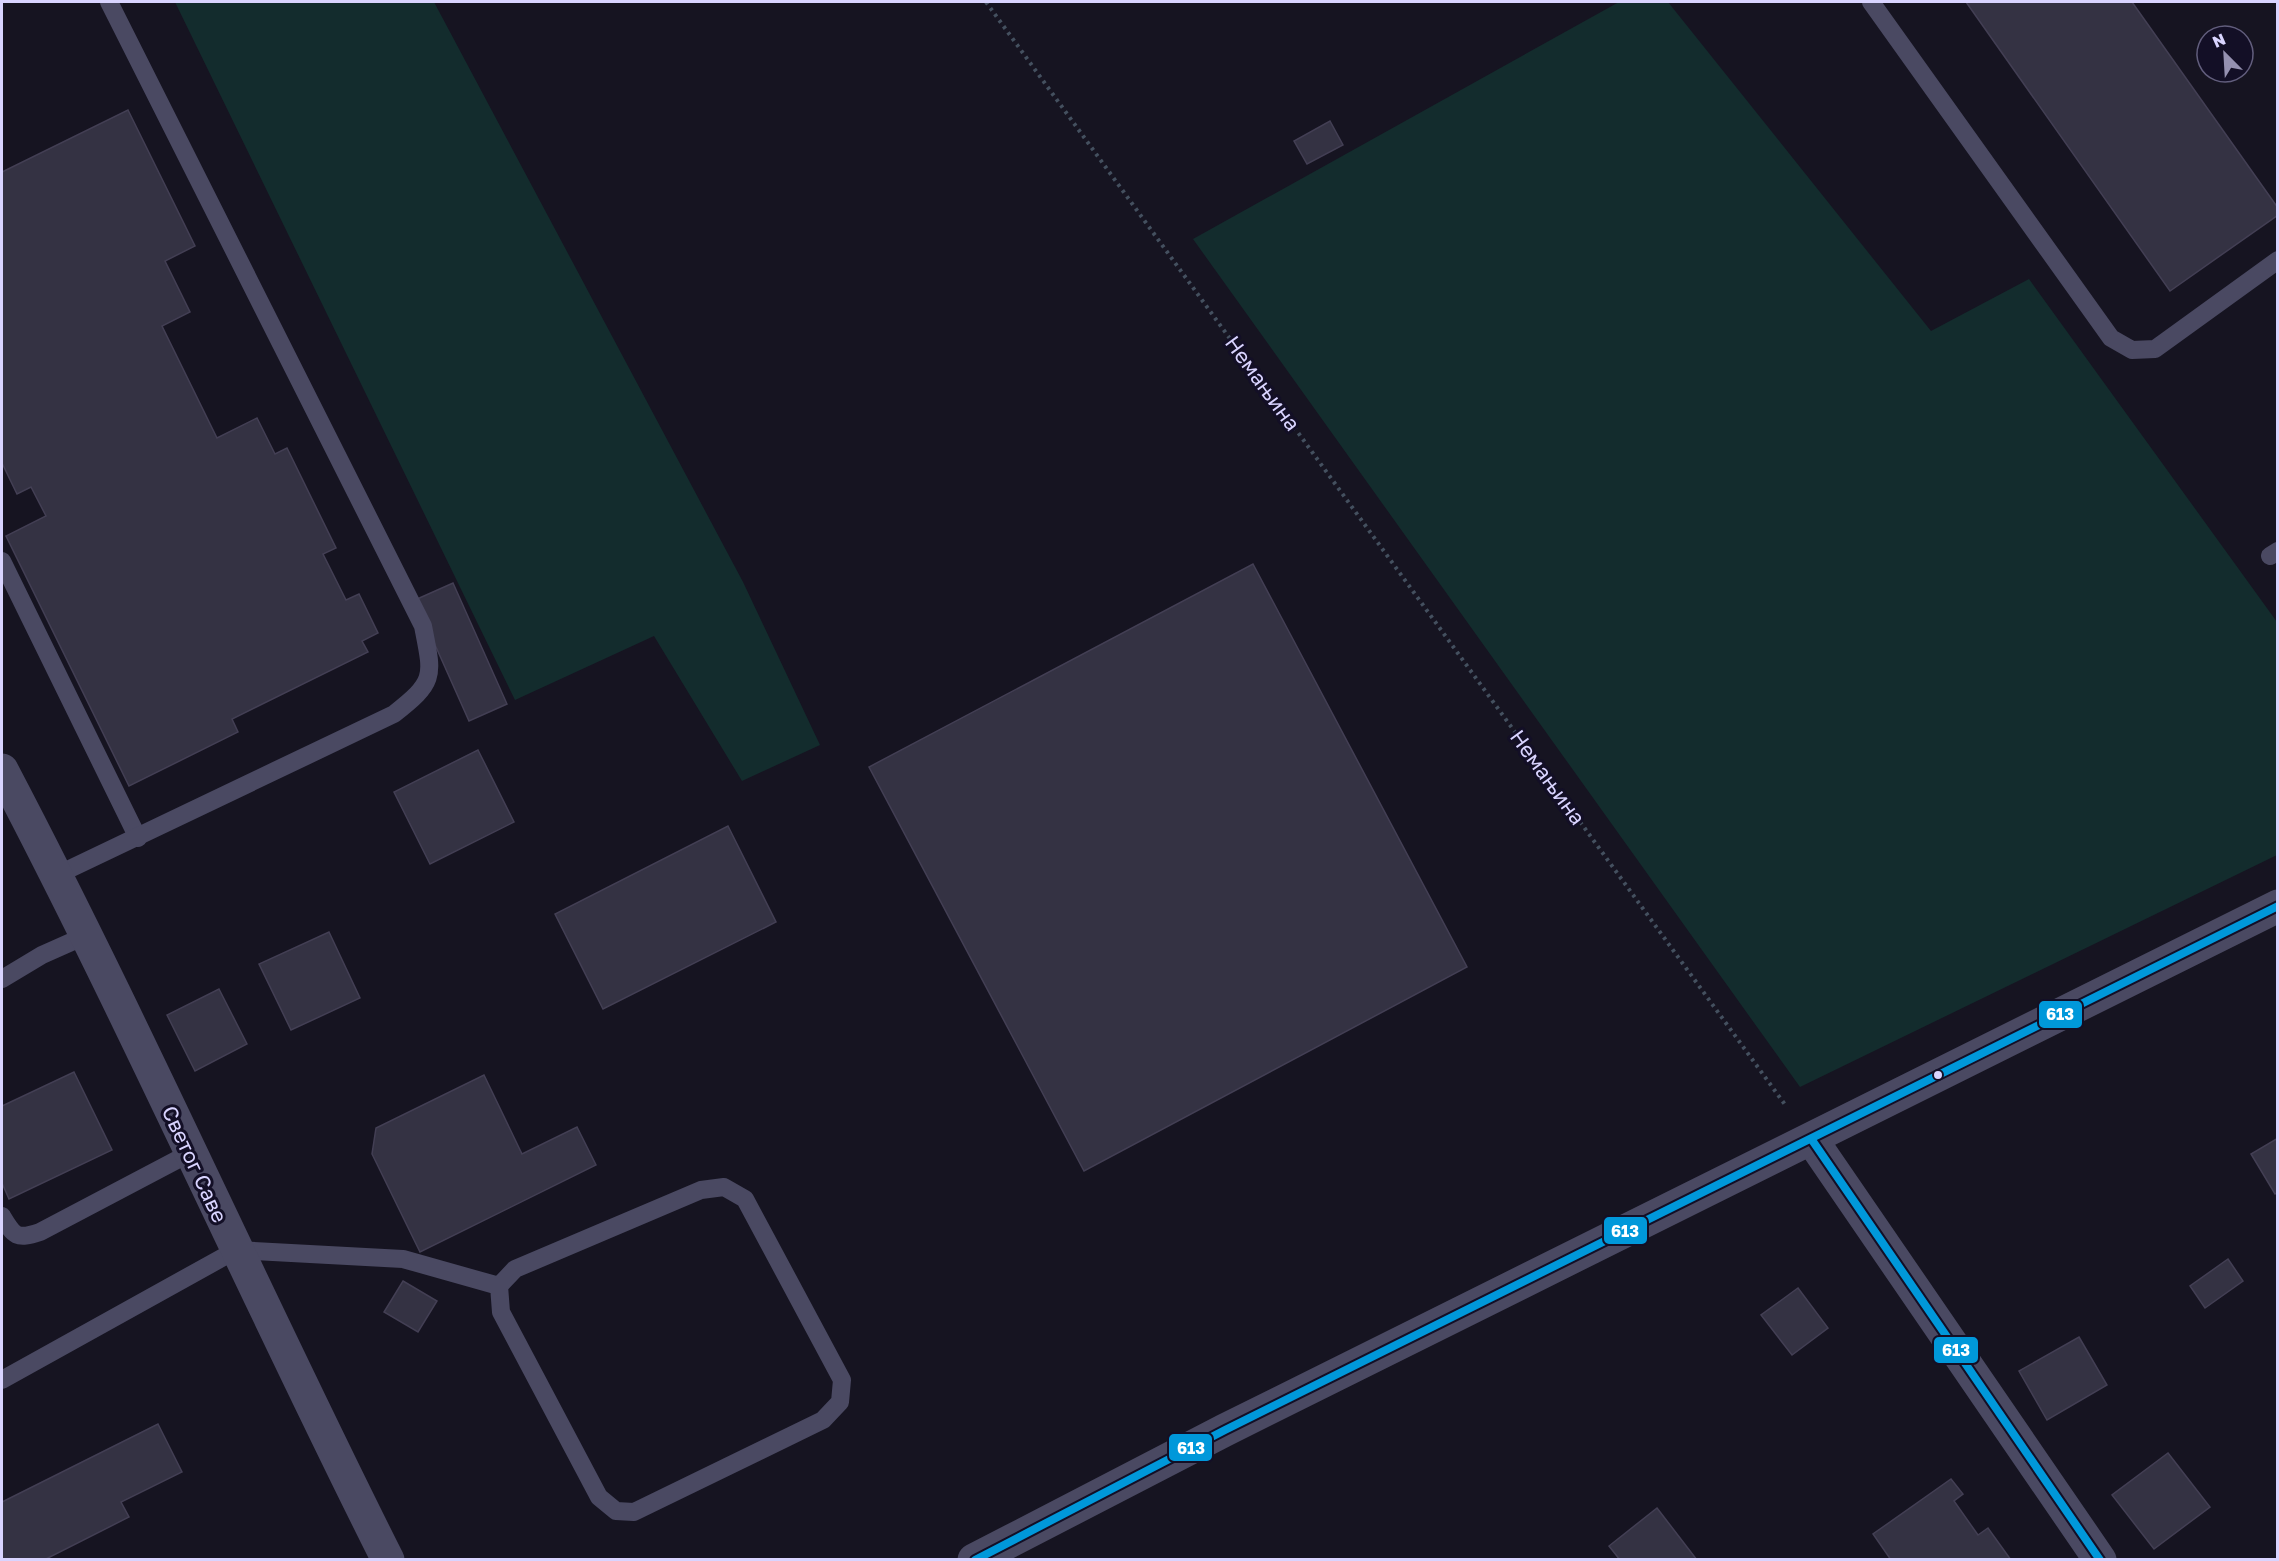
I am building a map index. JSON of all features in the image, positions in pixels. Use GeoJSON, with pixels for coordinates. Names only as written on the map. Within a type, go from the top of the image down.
{"type":"FeatureCollection","features":[{"type":"Feature","properties":{"kind":"street","name":"Светог Саве"},"geometry":{"type":"LineString","coordinates":[[2,770],[87,935],[236,1250],[388,1560]]}},
{"type":"Feature","properties":{"kind":"street"},"geometry":{"type":"LineString","coordinates":[[974,1560],[1225,1430],[1812,1140],[2277,906]]}},
{"type":"Feature","properties":{"kind":"street"},"geometry":{"type":"LineString","coordinates":[[1812,1140],[2100,1560]]}},
{"type":"Feature","properties":{"kind":"lane"},"geometry":{"type":"LineString","coordinates":[[57,875],[394,714],[416,697],[428,682],[430,658],[423,626],[109,2]]}},
{"type":"Feature","properties":{"kind":"lane"},"geometry":{"type":"LineString","coordinates":[[1871,2],[2111,338],[2132,350],[2155,349],[2277,260]]}},
{"type":"Feature","properties":{"kind":"lane"},"geometry":{"type":"LineString","coordinates":[[2,561],[138,838]]}},
{"type":"Feature","properties":{"kind":"lane"},"geometry":{"type":"LineString","coordinates":[[2,979],[42,955],[87,935]]}},
{"type":"Feature","properties":{"kind":"lane"},"geometry":{"type":"LineString","coordinates":[[2,1216],[12,1233],[24,1238],[40,1232],[190,1153]]}},
{"type":"Feature","properties":{"kind":"lane"},"geometry":{"type":"LineString","coordinates":[[724,1187],[745,1199],[756,1219],[842,1380],[840,1402],[823,1420],[634,1512],[616,1511],[599,1497],[501,1312],[499,1286],[515,1269],[701,1190],[724,1187]]}},
{"type":"Feature","properties":{"kind":"lane"},"geometry":{"type":"LineString","coordinates":[[2,1380],[236,1250],[403,1259],[499,1286]]}},
{"type":"Feature","properties":{"kind":"path","name":"Немањина"},"geometry":{"type":"LineString","coordinates":[[986,2],[1812,1140]]}},
{"type":"Feature","properties":{"kind":"green space"},"geometry":{"type":"Polygon","coordinates":[[[175,2],[434,2],[743,582],[820,745],[742,781],[654,636],[515,700],[175,2]]]}},
{"type":"Feature","properties":{"kind":"green space"},"geometry":{"type":"Polygon","coordinates":[[[1619,2],[1668,2],[1931,331],[2029,279],[2277,622],[2277,855],[1800,1087],[1193,239],[1619,2]]]}},
{"type":"Feature","properties":{"kind":"building"},"geometry":{"type":"Polygon","coordinates":[[[1966,2],[2132,2],[2278,208],[2278,215],[2170,291],[1966,2]]]}},
{"type":"Feature","properties":{"kind":"building"},"geometry":{"type":"Polygon","coordinates":[[[128,110],[195,246],[165,261],[190,312],[162,326],[217,438],[257,418],[275,454],[287,448],[336,548],[323,554],[346,600],[359,594],[378,633],[362,641],[368,652],[232,719],[238,732],[129,786],[6,536],[46,516],[31,487],[17,494],[2,463],[2,172],[128,110]]]}},
{"type":"Feature","properties":{"kind":"building"},"geometry":{"type":"Polygon","coordinates":[[[1330,121],[1343,145],[1307,164],[1294,141],[1330,121]]]}},
{"type":"Feature","properties":{"kind":"building"},"geometry":{"type":"Polygon","coordinates":[[[1253,564],[1467,967],[1084,1171],[869,767],[1253,564]]]}},
{"type":"Feature","properties":{"kind":"building"},"geometry":{"type":"Polygon","coordinates":[[[453,583],[507,704],[469,721],[415,600],[453,583]]]}},
{"type":"Feature","properties":{"kind":"building"},"geometry":{"type":"Polygon","coordinates":[[[478,750],[514,822],[430,864],[394,792],[478,750]]]}},
{"type":"Feature","properties":{"kind":"building"},"geometry":{"type":"Polygon","coordinates":[[[728,826],[776,922],[603,1009],[555,914],[728,826]]]}},
{"type":"Feature","properties":{"kind":"building"},"geometry":{"type":"Polygon","coordinates":[[[329,932],[360,998],[291,1030],[259,964],[329,932]]]}},
{"type":"Feature","properties":{"kind":"building"},"geometry":{"type":"Polygon","coordinates":[[[219,989],[247,1044],[195,1071],[167,1015],[219,989]]]}},
{"type":"Feature","properties":{"kind":"building"},"geometry":{"type":"Polygon","coordinates":[[[74,1072],[112,1150],[9,1199],[2,1183],[2,1106],[74,1072]]]}},
{"type":"Feature","properties":{"kind":"building"},"geometry":{"type":"Polygon","coordinates":[[[484,1075],[522,1154],[577,1127],[596,1165],[420,1252],[372,1154],[376,1128],[484,1075]]]}},
{"type":"Feature","properties":{"kind":"building"},"geometry":{"type":"Polygon","coordinates":[[[2278,1138],[2278,1192],[2275,1194],[2251,1154],[2278,1138]]]}},
{"type":"Feature","properties":{"kind":"building"},"geometry":{"type":"Polygon","coordinates":[[[2228,1259],[2243,1281],[2205,1308],[2190,1286],[2228,1259]]]}},
{"type":"Feature","properties":{"kind":"building"},"geometry":{"type":"Polygon","coordinates":[[[403,1281],[437,1301],[418,1332],[384,1312],[403,1281]]]}},
{"type":"Feature","properties":{"kind":"building"},"geometry":{"type":"Polygon","coordinates":[[[1798,1288],[1828,1328],[1792,1355],[1761,1315],[1798,1288]]]}},
{"type":"Feature","properties":{"kind":"building"},"geometry":{"type":"Polygon","coordinates":[[[2079,1337],[2107,1385],[2047,1420],[2019,1371],[2079,1337]]]}},
{"type":"Feature","properties":{"kind":"building"},"geometry":{"type":"Polygon","coordinates":[[[158,1424],[182,1472],[121,1502],[129,1517],[44,1560],[2,1560],[2,1502],[158,1424]]]}},
{"type":"Feature","properties":{"kind":"building"},"geometry":{"type":"Polygon","coordinates":[[[2168,1453],[2210,1507],[2154,1549],[2112,1495],[2168,1453]]]}},
{"type":"Feature","properties":{"kind":"building"},"geometry":{"type":"Polygon","coordinates":[[[1951,1479],[1963,1494],[1954,1501],[1978,1535],[1988,1528],[2011,1560],[1891,1560],[1873,1534],[1951,1479]]]}},
{"type":"Feature","properties":{"kind":"building"},"geometry":{"type":"Polygon","coordinates":[[[1657,1508],[1697,1560],[1620,1560],[1609,1546],[1657,1508]]]}},
{"type":"Feature","properties":{"kind":"transit line","name":"613"},"geometry":{"type":"LineString","coordinates":[[975,1560],[1225,1430],[2278,906]]}},
{"type":"Feature","properties":{"kind":"transit line","name":"613"},"geometry":{"type":"LineString","coordinates":[[1812,1140],[2100,1560]]}}]}
